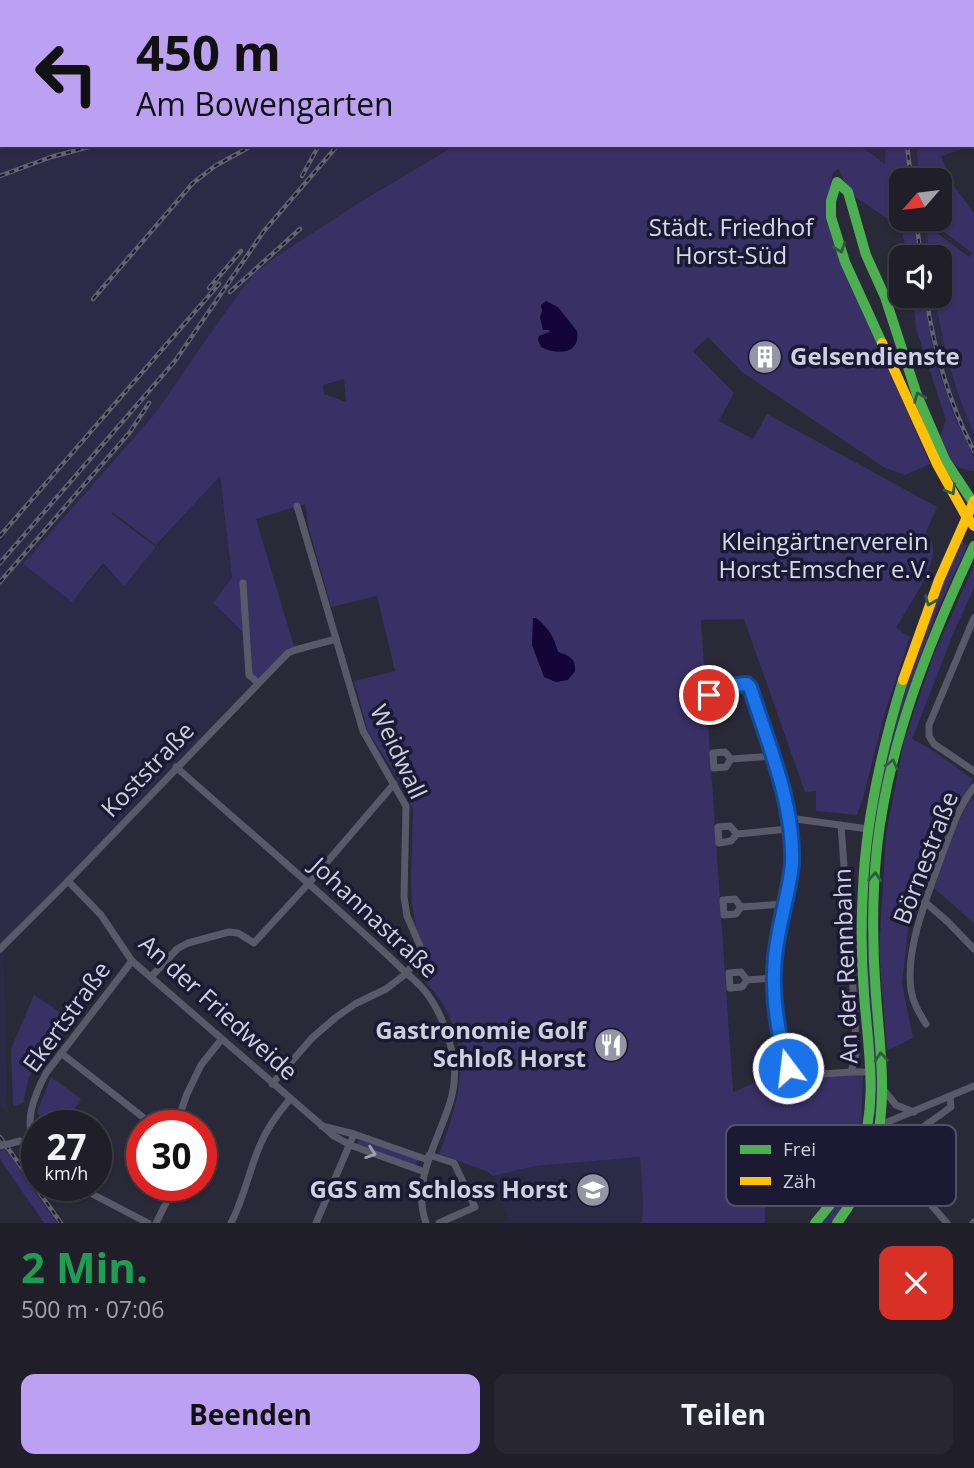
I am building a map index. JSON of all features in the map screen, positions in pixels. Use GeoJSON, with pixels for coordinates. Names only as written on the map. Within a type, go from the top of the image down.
{"type":"FeatureCollection","features":[{"type":"Feature","properties":{"kind":"main road"},"geometry":{"type":"LineString","coordinates":[[974,503],[945,460],[932,431],[917,395],[885,297],[866,255],[848,192],[837,181],[831,201],[831,217],[845,262],[931,453],[974,526]]}},
{"type":"Feature","properties":{"kind":"main road","name":"An der Rennbahn"},"geometry":{"type":"LineString","coordinates":[[881,1125],[883,1089],[875,979],[873,830],[883,747],[907,664],[937,583],[974,503]]}},
{"type":"Feature","properties":{"kind":"main road","name":"An der Rennbahn"},"geometry":{"type":"LineString","coordinates":[[866,1125],[870,1072],[864,981],[864,858],[910,698],[942,615],[974,546]]}},
{"type":"Feature","properties":{"kind":"main road","name":"An der Rennbahn"},"geometry":{"type":"LineString","coordinates":[[815,1223],[829,1206]]}},
{"type":"Feature","properties":{"kind":"main road","name":"An der Rennbahn"},"geometry":{"type":"LineString","coordinates":[[837,1223],[850,1206]]}},
{"type":"Feature","properties":{"kind":"street","name":"Weidwall"},"geometry":{"type":"LineString","coordinates":[[297,506],[363,731],[403,800],[407,813],[404,897],[407,916],[420,946],[419,955],[407,973]]}},
{"type":"Feature","properties":{"kind":"street"},"geometry":{"type":"LineString","coordinates":[[243,583],[249,675],[258,683]]}},
{"type":"Feature","properties":{"kind":"street"},"geometry":{"type":"LineString","coordinates":[[974,618],[933,714],[929,736],[934,744],[974,771]]}},
{"type":"Feature","properties":{"kind":"street","name":"Koststraße"},"geometry":{"type":"LineString","coordinates":[[0,949],[288,653],[336,639]]}},
{"type":"Feature","properties":{"kind":"street"},"geometry":{"type":"LineString","coordinates":[[727,686],[747,684],[750,687],[773,756],[789,818],[792,863],[777,938],[773,978],[775,1018],[786,1061],[792,1076],[870,1072]]}},
{"type":"Feature","properties":{"kind":"street"},"geometry":{"type":"LineString","coordinates":[[731,759],[773,756]]}},
{"type":"Feature","properties":{"kind":"street","name":"Johannastraße"},"geometry":{"type":"LineString","coordinates":[[176,767],[407,973],[428,993],[437,1009],[445,1028],[454,1065],[453,1088],[425,1172],[422,1193],[423,1222]]}},
{"type":"Feature","properties":{"kind":"street"},"geometry":{"type":"LineString","coordinates":[[151,977],[177,949],[188,943],[229,932],[245,936],[254,943],[394,784]]}},
{"type":"Feature","properties":{"kind":"street","name":"Börnestraße"},"geometry":{"type":"LineString","coordinates":[[926,1024],[917,1011],[911,990],[915,941],[925,902],[954,823],[974,788]]}},
{"type":"Feature","properties":{"kind":"street"},"geometry":{"type":"LineString","coordinates":[[789,818],[873,830]]}},
{"type":"Feature","properties":{"kind":"street","name":"An der Rennbahn"},"geometry":{"type":"LineString","coordinates":[[841,825],[855,1016],[856,1054],[851,1072]]}},
{"type":"Feature","properties":{"kind":"street"},"geometry":{"type":"LineString","coordinates":[[737,834],[789,829]]}},
{"type":"Feature","properties":{"kind":"street","name":"An der Friedweide"},"geometry":{"type":"LineString","coordinates":[[68,881],[101,915],[132,961],[334,1136],[350,1145],[425,1172]]}},
{"type":"Feature","properties":{"kind":"street"},"geometry":{"type":"LineString","coordinates":[[925,902],[974,949]]}},
{"type":"Feature","properties":{"kind":"street"},"geometry":{"type":"LineString","coordinates":[[741,907],[785,904]]}},
{"type":"Feature","properties":{"kind":"street","name":"Ekertstraße"},"geometry":{"type":"LineString","coordinates":[[31,1110],[46,1073],[132,961]]}},
{"type":"Feature","properties":{"kind":"street"},"geometry":{"type":"LineString","coordinates":[[272,1084],[313,1038],[335,1018],[355,1004],[386,989],[407,973]]}},
{"type":"Feature","properties":{"kind":"street"},"geometry":{"type":"LineString","coordinates":[[747,980],[773,978]]}},
{"type":"Feature","properties":{"kind":"street"},"geometry":{"type":"LineString","coordinates":[[181,1110],[201,1065],[221,1040]]}},
{"type":"Feature","properties":{"kind":"street"},"geometry":{"type":"LineString","coordinates":[[61,1053],[134,1110]]}},
{"type":"Feature","properties":{"kind":"street"},"geometry":{"type":"LineString","coordinates":[[881,1125],[973,1088]]}},
{"type":"Feature","properties":{"kind":"street"},"geometry":{"type":"LineString","coordinates":[[883,1089],[896,1105],[915,1112]]}},
{"type":"Feature","properties":{"kind":"street"},"geometry":{"type":"LineString","coordinates":[[926,1125],[951,1107],[950,1097]]}},
{"type":"Feature","properties":{"kind":"street"},"geometry":{"type":"LineString","coordinates":[[231,1223],[243,1199],[263,1138],[290,1099]]}},
{"type":"Feature","properties":{"kind":"street","name":"An der Friedweide"},"geometry":{"type":"LineString","coordinates":[[321,1125],[454,1163],[475,1207],[439,1223]]}},
{"type":"Feature","properties":{"kind":"street"},"geometry":{"type":"LineString","coordinates":[[316,1223],[354,1133]]}},
{"type":"Feature","properties":{"kind":"street"},"geometry":{"type":"LineString","coordinates":[[0,1146],[21,1141]]}},
{"type":"Feature","properties":{"kind":"street"},"geometry":{"type":"LineString","coordinates":[[106,1201],[148,1223]]}},
{"type":"Feature","properties":{"kind":"street"},"geometry":{"type":"LineString","coordinates":[[156,1223],[167,1201]]}},
{"type":"Feature","properties":{"kind":"street"},"geometry":{"type":"LineString","coordinates":[[932,1206],[947,1223]]}},
{"type":"Feature","properties":{"kind":"shaded area"},"geometry":{"type":"Polygon","coordinates":[[[0,147],[453,147],[357,204],[274,258],[253,275],[154,415],[23,564],[71,601],[104,566],[124,585],[219,476],[232,578],[258,683],[171,768],[3,942],[8,1115],[0,1104],[0,147]]]}},
{"type":"Feature","properties":{"kind":"shaded area"},"geometry":{"type":"Polygon","coordinates":[[[863,147],[886,147],[886,164],[863,147]]]}},
{"type":"Feature","properties":{"kind":"shaded area"},"geometry":{"type":"Polygon","coordinates":[[[905,147],[916,147],[919,168],[908,168],[905,147]]]}},
{"type":"Feature","properties":{"kind":"shaded area"},"geometry":{"type":"Polygon","coordinates":[[[916,231],[927,231],[928,245],[917,245],[916,231]]]}},
{"type":"Feature","properties":{"kind":"shaded area"},"geometry":{"type":"Polygon","coordinates":[[[546,301],[558,307],[577,331],[575,345],[571,349],[560,352],[541,347],[539,336],[550,332],[543,330],[540,317],[541,305],[546,301]]]}},
{"type":"Feature","properties":{"kind":"shaded area"},"geometry":{"type":"Polygon","coordinates":[[[926,308],[937,308],[951,375],[974,434],[974,457],[955,418],[937,367],[926,308]]]}},
{"type":"Feature","properties":{"kind":"shaded area"},"geometry":{"type":"Polygon","coordinates":[[[533,618],[548,629],[558,652],[573,660],[575,671],[568,680],[556,682],[544,677],[532,645],[533,618]]]}},
{"type":"Feature","properties":{"kind":"shaded area","name":"GGS am Schloss Horst"},"geometry":{"type":"Polygon","coordinates":[[[640,1157],[642,1223],[502,1223],[508,1219],[493,1176],[535,1166],[640,1157]]]}},
{"type":"Feature","properties":{"kind":"green space"},"geometry":{"type":"Polygon","coordinates":[[[453,147],[845,147],[851,150],[853,147],[863,147],[885,164],[886,147],[905,147],[908,168],[889,168],[889,220],[848,192],[838,169],[833,172],[828,210],[836,247],[930,464],[905,475],[885,468],[742,372],[708,337],[693,351],[734,393],[719,421],[753,439],[767,414],[937,507],[926,532],[933,547],[930,566],[896,628],[910,637],[885,712],[857,815],[816,811],[816,791],[805,792],[744,619],[701,620],[733,1092],[762,1080],[791,1090],[792,1078],[863,1075],[861,1125],[726,1125],[726,1206],[766,1206],[765,1223],[642,1223],[640,1157],[535,1166],[493,1176],[439,1154],[452,1117],[459,1082],[458,1046],[445,1008],[419,974],[427,954],[416,927],[412,904],[413,809],[394,772],[368,732],[354,681],[395,671],[377,596],[331,607],[309,529],[305,504],[256,519],[295,650],[258,683],[249,675],[247,636],[213,603],[232,578],[220,476],[156,545],[112,512],[156,547],[124,586],[103,563],[72,602],[23,564],[154,415],[253,275],[274,258],[357,204],[453,147]],[[344,379],[323,385],[324,394],[346,402],[344,379]]]}},
{"type":"Feature","properties":{"kind":"green space"},"geometry":{"type":"Polygon","coordinates":[[[916,147],[968,147],[941,156],[946,168],[919,168],[916,147]]]}},
{"type":"Feature","properties":{"kind":"green space"},"geometry":{"type":"Polygon","coordinates":[[[952,181],[974,213],[974,434],[960,400],[945,349],[937,308],[952,308],[952,245],[928,245],[927,231],[934,231],[969,257],[972,253],[943,231],[952,231],[952,181]]]}},
{"type":"Feature","properties":{"kind":"green space"},"geometry":{"type":"Polygon","coordinates":[[[902,231],[916,231],[917,245],[905,245],[902,231]]]}},
{"type":"Feature","properties":{"kind":"green space"},"geometry":{"type":"Polygon","coordinates":[[[914,308],[926,308],[937,367],[955,418],[974,457],[974,471],[960,468],[951,462],[939,439],[946,420],[916,328],[914,308]]]}},
{"type":"Feature","properties":{"kind":"green space"},"geometry":{"type":"Polygon","coordinates":[[[960,539],[967,546],[937,611],[910,688],[878,815],[873,814],[889,741],[921,635],[960,539]]]}},
{"type":"Feature","properties":{"kind":"green space"},"geometry":{"type":"Polygon","coordinates":[[[974,565],[974,588],[912,739],[973,779],[934,849],[909,923],[902,983],[913,1038],[887,1051],[879,951],[886,834],[904,741],[934,654],[974,565]]]}},
{"type":"Feature","properties":{"kind":"green space"},"geometry":{"type":"Polygon","coordinates":[[[971,797],[974,801],[974,923],[934,888],[955,829],[971,797]]]}},
{"type":"Feature","properties":{"kind":"green space"},"geometry":{"type":"Polygon","coordinates":[[[868,868],[866,914],[879,1075],[878,1113],[871,1117],[865,900],[868,868]]]}},
{"type":"Feature","properties":{"kind":"green space"},"geometry":{"type":"Polygon","coordinates":[[[34,995],[72,1020],[29,1077],[23,1103],[13,1106],[11,1049],[34,995]]]}},
{"type":"Feature","properties":{"kind":"green space"},"geometry":{"type":"Polygon","coordinates":[[[51,1077],[81,1099],[74,1110],[38,1110],[51,1077]]]}},
{"type":"Feature","properties":{"kind":"green space"},"geometry":{"type":"Polygon","coordinates":[[[359,1139],[418,1159],[416,1166],[357,1145],[359,1139]]]}},
{"type":"Feature","properties":{"kind":"green space"},"geometry":{"type":"Polygon","coordinates":[[[5,1149],[21,1172],[21,1190],[0,1159],[0,1151],[5,1149]]]}},
{"type":"Feature","properties":{"kind":"green space"},"geometry":{"type":"Polygon","coordinates":[[[29,1201],[42,1201],[57,1223],[44,1223],[29,1201]]]}},
{"type":"Feature","properties":{"kind":"green space"},"geometry":{"type":"Polygon","coordinates":[[[830,1206],[844,1206],[831,1223],[820,1223],[830,1206]]]}},
{"type":"Feature","properties":{"kind":"railway"},"geometry":{"type":"LineString","coordinates":[[0,176],[51,157],[88,147]]}},
{"type":"Feature","properties":{"kind":"railway"},"geometry":{"type":"LineString","coordinates":[[93,299],[193,183],[215,166],[249,147]]}},
{"type":"Feature","properties":{"kind":"railway"},"geometry":{"type":"LineString","coordinates":[[302,176],[318,147]]}},
{"type":"Feature","properties":{"kind":"railway"},"geometry":{"type":"LineString","coordinates":[[0,563],[175,361],[264,231],[336,147]]}},
{"type":"Feature","properties":{"kind":"railway"},"geometry":{"type":"LineString","coordinates":[[907,147],[910,168]]}},
{"type":"Feature","properties":{"kind":"railway"},"geometry":{"type":"LineString","coordinates":[[230,292],[300,229]]}},
{"type":"Feature","properties":{"kind":"railway"},"geometry":{"type":"LineString","coordinates":[[918,231],[919,245]]}},
{"type":"Feature","properties":{"kind":"railway"},"geometry":{"type":"LineString","coordinates":[[209,288],[241,251]]}},
{"type":"Feature","properties":{"kind":"railway"},"geometry":{"type":"LineString","coordinates":[[0,536],[219,284]]}},
{"type":"Feature","properties":{"kind":"railway"},"geometry":{"type":"LineString","coordinates":[[928,308],[944,376],[974,451]]}},
{"type":"Feature","properties":{"kind":"railway"},"geometry":{"type":"LineString","coordinates":[[0,582],[130,432],[149,403]]}},
{"type":"Feature","properties":{"kind":"railway"},"geometry":{"type":"LineString","coordinates":[[0,1137],[61,1223]]}},
{"type":"Feature","properties":{"kind":"traffic: fast"},"geometry":{"type":"LineString","coordinates":[[882,343],[845,262],[831,217],[831,201],[837,182],[848,192],[866,255],[885,297],[917,395],[945,460],[974,504]]}},
{"type":"Feature","properties":{"kind":"traffic: fast"},"geometry":{"type":"LineString","coordinates":[[879,1125],[882,1086],[873,921],[875,865],[883,808],[901,730],[913,693],[974,546]]}},
{"type":"Feature","properties":{"kind":"traffic: fast"},"geometry":{"type":"LineString","coordinates":[[867,1125],[870,1076],[862,941],[865,861],[876,783],[903,680]]}},
{"type":"Feature","properties":{"kind":"traffic: fast"},"geometry":{"type":"LineString","coordinates":[[815,1223],[829,1206]]}},
{"type":"Feature","properties":{"kind":"traffic: fast"},"geometry":{"type":"LineString","coordinates":[[837,1223],[849,1206]]}},
{"type":"Feature","properties":{"kind":"traffic: slow"},"geometry":{"type":"LineString","coordinates":[[882,343],[937,464],[974,526]]}},
{"type":"Feature","properties":{"kind":"traffic: slow"},"geometry":{"type":"LineString","coordinates":[[903,680],[939,580],[974,501]]}},
{"type":"Feature","properties":{"kind":"place","name":"Gelsendienste"},"geometry":{"type":"Point","coordinates":[765,357]}},
{"type":"Feature","properties":{"kind":"place","name":"Gastronomie Golf Schloß Horst"},"geometry":{"type":"Point","coordinates":[611,1045]}},
{"type":"Feature","properties":{"kind":"place","name":"GGS am Schloss Horst"},"geometry":{"type":"Point","coordinates":[593,1190]}},
{"type":"Feature","properties":{"kind":"route"},"geometry":{"type":"LineString","coordinates":[[709,695],[721,694],[727,686],[747,684],[750,687],[789,818],[792,863],[777,938],[773,978],[775,1018],[788,1068]]}},
{"type":"Feature","properties":{"kind":"park label","name":"Städt. Friedhof Horst-Süd"},"geometry":{"type":"Point","coordinates":[731,242]}},
{"type":"Feature","properties":{"kind":"park label","name":"Kleingärtnerverein Horst-Emscher e.V."},"geometry":{"type":"Point","coordinates":[825,556]}}]}
